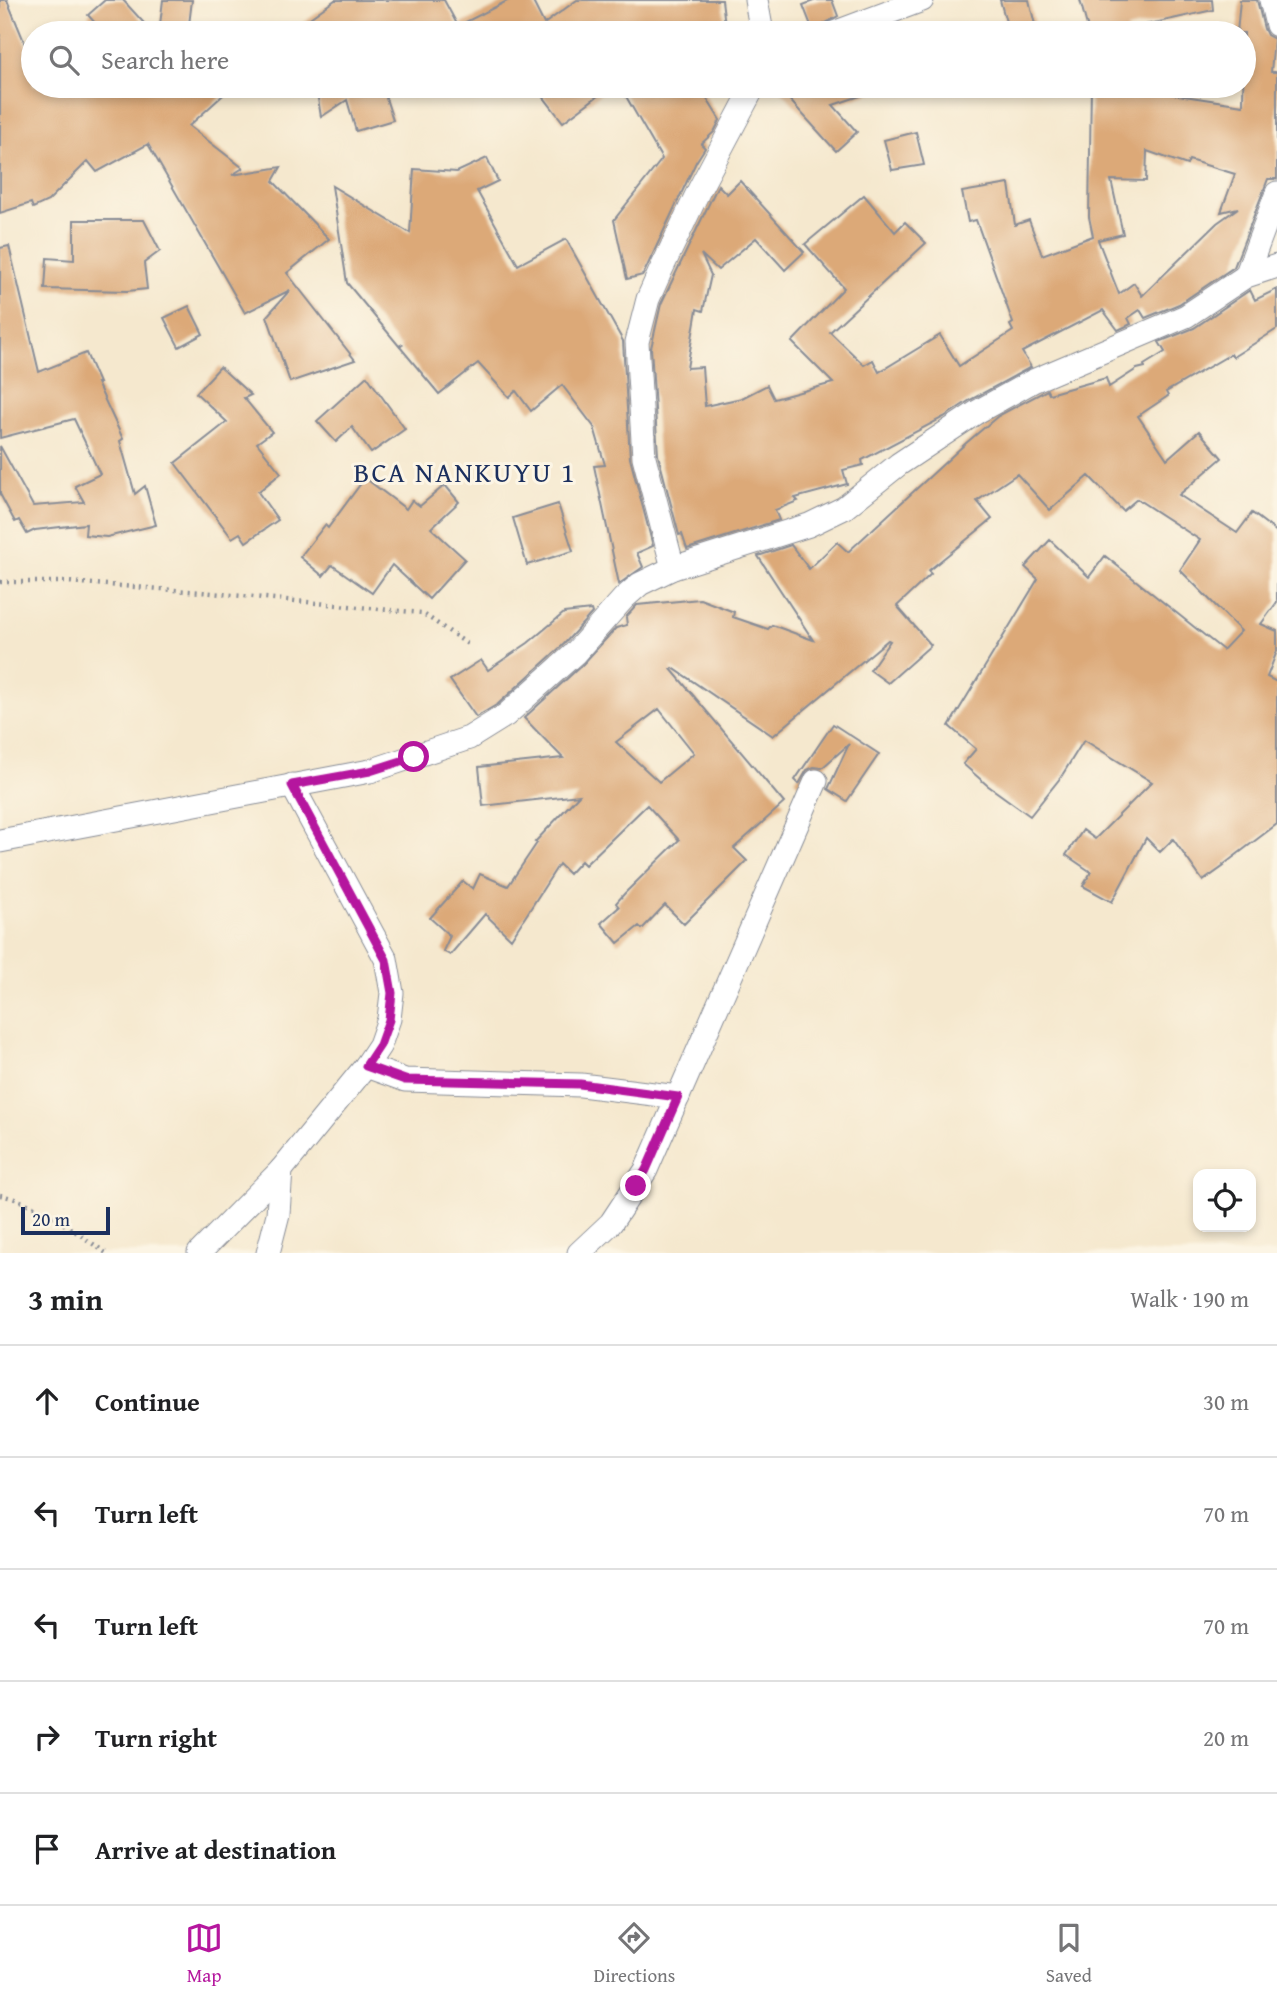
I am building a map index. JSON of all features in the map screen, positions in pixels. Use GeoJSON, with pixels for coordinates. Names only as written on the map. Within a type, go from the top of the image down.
{"type":"FeatureCollection","features":[{"type":"Feature","properties":{"kind":"street"},"geometry":{"type":"LineString","coordinates":[[757,0],[760,21]]}},
{"type":"Feature","properties":{"kind":"street"},"geometry":{"type":"LineString","coordinates":[[866,21],[922,0]]}},
{"type":"Feature","properties":{"kind":"street"},"geometry":{"type":"LineString","coordinates":[[1271,0],[1277,25]]}},
{"type":"Feature","properties":{"kind":"street"},"geometry":{"type":"LineString","coordinates":[[673,568],[645,457],[637,342],[648,299],[660,272],[698,190],[748,98]]}},
{"type":"Feature","properties":{"kind":"street"},"geometry":{"type":"LineString","coordinates":[[1246,276],[1277,193]]}},
{"type":"Feature","properties":{"kind":"street"},"geometry":{"type":"LineString","coordinates":[[0,841],[381,768],[469,738],[491,726],[574,654],[632,590],[673,568],[827,517],[844,508],[899,464],[977,412],[1054,371],[1077,364],[1186,316],[1246,276],[1277,266]]}},
{"type":"Feature","properties":{"kind":"street"},"geometry":{"type":"LineString","coordinates":[[579,1253],[611,1223],[646,1170],[816,782]]}},
{"type":"Feature","properties":{"kind":"street"},"geometry":{"type":"LineString","coordinates":[[199,1253],[281,1170],[366,1066],[380,1045],[389,1020],[392,993],[386,960],[292,785]]}},
{"type":"Feature","properties":{"kind":"street"},"geometry":{"type":"LineString","coordinates":[[366,1066],[405,1080],[580,1084],[678,1097]]}},
{"type":"Feature","properties":{"kind":"street"},"geometry":{"type":"LineString","coordinates":[[268,1253],[278,1214],[281,1170]]}},
{"type":"Feature","properties":{"kind":"path"},"geometry":{"type":"LineString","coordinates":[[0,582],[68,582],[422,613],[469,645]]}},
{"type":"Feature","properties":{"kind":"path"},"geometry":{"type":"LineString","coordinates":[[0,1195],[11,1197],[59,1221],[106,1253]]}},
{"type":"Feature","properties":{"kind":"building"},"geometry":{"type":"Polygon","coordinates":[[[0,0],[7,0],[21,34],[21,98],[220,98],[189,126],[243,168],[232,175],[281,167],[273,181],[329,239],[287,273],[355,360],[290,382],[267,316],[290,290],[245,313],[148,144],[97,172],[88,161],[48,201],[33,208],[31,203],[0,213],[0,0]]]}},
{"type":"Feature","properties":{"kind":"building"},"geometry":{"type":"Polygon","coordinates":[[[105,0],[123,0],[142,21],[93,21],[88,15],[105,0]]]}},
{"type":"Feature","properties":{"kind":"building"},"geometry":{"type":"Polygon","coordinates":[[[163,0],[192,0],[189,21],[160,21],[163,0]]]}},
{"type":"Feature","properties":{"kind":"building"},"geometry":{"type":"Polygon","coordinates":[[[335,0],[444,0],[455,21],[306,21],[335,0]]]}},
{"type":"Feature","properties":{"kind":"building"},"geometry":{"type":"Polygon","coordinates":[[[509,0],[532,0],[542,21],[468,21],[509,0]]]}},
{"type":"Feature","properties":{"kind":"building"},"geometry":{"type":"Polygon","coordinates":[[[577,0],[722,0],[725,21],[548,21],[577,0]]]}},
{"type":"Feature","properties":{"kind":"building"},"geometry":{"type":"Polygon","coordinates":[[[816,0],[832,0],[838,16],[829,21],[809,21],[803,5],[816,0]]]}},
{"type":"Feature","properties":{"kind":"building"},"geometry":{"type":"Polygon","coordinates":[[[1000,0],[1029,0],[1034,21],[1006,21],[1000,0]]]}},
{"type":"Feature","properties":{"kind":"building"},"geometry":{"type":"Polygon","coordinates":[[[1080,0],[1212,0],[1213,10],[1163,21],[1086,21],[1080,0]]]}},
{"type":"Feature","properties":{"kind":"building"},"geometry":{"type":"Polygon","coordinates":[[[1240,0],[1257,0],[1264,29],[1267,35],[1274,39],[1271,72],[1277,72],[1277,179],[1268,179],[1234,267],[1179,304],[1145,318],[1140,310],[1128,318],[1131,324],[1118,330],[1103,310],[1022,352],[1031,367],[862,460],[863,465],[843,470],[847,484],[795,498],[798,501],[775,510],[779,520],[687,549],[682,534],[679,535],[658,455],[651,348],[661,304],[718,185],[727,194],[740,181],[804,252],[785,270],[756,238],[718,270],[701,254],[711,275],[703,311],[697,309],[687,368],[702,367],[705,406],[742,398],[767,385],[774,399],[833,383],[792,342],[844,288],[805,244],[864,195],[895,232],[905,222],[926,243],[830,332],[864,365],[873,360],[879,372],[940,335],[959,366],[1013,331],[1010,325],[1013,323],[976,220],[968,222],[962,192],[1009,184],[1015,225],[1029,220],[1042,255],[1093,236],[1089,217],[1091,98],[1197,98],[1243,105],[1243,98],[1256,98],[1256,21],[1238,21],[1240,0]],[[1147,151],[1146,181],[1111,180],[1123,234],[1098,240],[1119,294],[1134,283],[1142,296],[1217,223],[1238,208],[1221,212],[1235,174],[1189,160],[1187,165],[1147,151]]]}},
{"type":"Feature","properties":{"kind":"building"},"geometry":{"type":"Polygon","coordinates":[[[318,98],[386,98],[393,120],[356,131],[347,100],[321,117],[318,98]]]}},
{"type":"Feature","properties":{"kind":"building"},"geometry":{"type":"Polygon","coordinates":[[[544,98],[595,98],[563,122],[544,98]]]}},
{"type":"Feature","properties":{"kind":"building"},"geometry":{"type":"Polygon","coordinates":[[[627,98],[706,98],[720,120],[714,132],[701,144],[705,148],[643,275],[627,279],[614,220],[662,159],[627,98]]]}},
{"type":"Feature","properties":{"kind":"building"},"geometry":{"type":"Polygon","coordinates":[[[788,98],[854,98],[833,105],[857,132],[836,151],[788,98]]]}},
{"type":"Feature","properties":{"kind":"building"},"geometry":{"type":"Polygon","coordinates":[[[916,132],[924,165],[892,170],[884,140],[916,132]]]}},
{"type":"Feature","properties":{"kind":"building"},"geometry":{"type":"Polygon","coordinates":[[[487,158],[498,181],[477,191],[518,265],[566,239],[623,341],[630,458],[653,546],[637,553],[643,567],[619,584],[594,466],[605,465],[594,427],[562,385],[531,411],[516,391],[509,397],[478,363],[439,394],[400,347],[403,344],[399,346],[347,283],[332,186],[410,233],[414,169],[457,172],[487,158]]]}},
{"type":"Feature","properties":{"kind":"building"},"geometry":{"type":"Polygon","coordinates":[[[74,220],[144,220],[160,251],[144,263],[147,289],[45,289],[47,258],[74,260],[74,220]]]}},
{"type":"Feature","properties":{"kind":"building"},"geometry":{"type":"Polygon","coordinates":[[[9,246],[39,372],[86,353],[123,439],[120,441],[135,494],[145,486],[156,525],[107,537],[85,535],[86,524],[35,530],[27,534],[19,520],[15,522],[0,494],[0,446],[33,506],[84,502],[75,486],[100,474],[74,419],[0,438],[0,248],[9,246]]]}},
{"type":"Feature","properties":{"kind":"building"},"geometry":{"type":"Polygon","coordinates":[[[1277,289],[1277,329],[1233,357],[1231,354],[1166,392],[1168,396],[1138,416],[1167,459],[1199,431],[1222,458],[1179,495],[1237,533],[1252,513],[1277,532],[1277,602],[1261,624],[1277,631],[1277,651],[1267,677],[1277,682],[1277,824],[1203,881],[1173,839],[1160,852],[1146,838],[1112,902],[1083,886],[1091,872],[1066,855],[1083,830],[1095,839],[1152,782],[1084,740],[1061,777],[1030,816],[963,764],[976,749],[949,726],[1038,579],[1025,567],[1050,540],[1089,577],[1105,556],[1223,650],[1241,631],[1180,570],[1200,540],[1137,499],[1123,511],[1089,476],[1050,510],[1017,474],[977,501],[992,519],[928,571],[931,574],[897,606],[931,645],[888,683],[870,670],[890,641],[888,640],[773,736],[671,669],[784,803],[734,848],[747,861],[684,924],[665,905],[642,929],[639,926],[618,943],[601,923],[619,907],[616,903],[625,893],[679,840],[647,805],[585,865],[581,861],[569,874],[559,864],[511,939],[485,914],[450,955],[443,951],[450,936],[430,918],[463,881],[473,889],[480,874],[508,886],[537,843],[535,842],[579,795],[483,806],[479,767],[563,758],[524,718],[583,664],[616,628],[627,625],[626,617],[637,605],[700,599],[734,612],[733,617],[768,629],[772,625],[813,640],[758,556],[791,545],[809,569],[837,542],[848,552],[998,416],[1047,390],[1049,394],[1106,378],[1109,387],[1137,369],[1145,367],[1144,365],[1165,352],[1159,342],[1194,328],[1250,290],[1255,300],[1277,289]],[[659,709],[616,742],[659,782],[694,753],[659,709]]]}},
{"type":"Feature","properties":{"kind":"building"},"geometry":{"type":"Polygon","coordinates":[[[189,306],[203,334],[179,347],[164,318],[189,306]]]}},
{"type":"Feature","properties":{"kind":"building"},"geometry":{"type":"Polygon","coordinates":[[[220,367],[251,395],[244,398],[272,432],[257,443],[281,473],[258,492],[278,520],[246,542],[240,533],[232,538],[175,463],[227,422],[196,393],[220,367]]]}},
{"type":"Feature","properties":{"kind":"building"},"geometry":{"type":"Polygon","coordinates":[[[367,376],[405,429],[371,453],[352,427],[336,442],[317,421],[367,376]]]}},
{"type":"Feature","properties":{"kind":"building"},"geometry":{"type":"Polygon","coordinates":[[[365,478],[406,509],[412,500],[420,506],[445,485],[459,502],[431,528],[465,559],[429,599],[392,565],[372,593],[332,565],[323,576],[300,557],[325,525],[328,528],[365,478]]]}},
{"type":"Feature","properties":{"kind":"building"},"geometry":{"type":"Polygon","coordinates":[[[558,504],[573,551],[527,565],[513,518],[558,504]]]}},
{"type":"Feature","properties":{"kind":"building"},"geometry":{"type":"Polygon","coordinates":[[[591,610],[592,613],[564,644],[498,704],[476,717],[450,680],[481,660],[488,670],[528,643],[564,613],[591,610]]]}},
{"type":"Feature","properties":{"kind":"building"},"geometry":{"type":"Polygon","coordinates":[[[833,724],[879,754],[847,801],[828,789],[849,744],[822,768],[807,770],[799,784],[795,780],[833,724]]]}},
{"type":"Feature","properties":{"kind":"district","name":"BCA NANKUYU 1"},"geometry":{"type":"Point","coordinates":[465,472]}},
{"type":"Feature","properties":{"kind":"route"},"geometry":{"type":"LineString","coordinates":[[414,757],[370,771],[292,785],[386,960],[392,993],[389,1020],[380,1045],[366,1066],[405,1080],[580,1084],[678,1097],[646,1170],[636,1186]]}}]}
